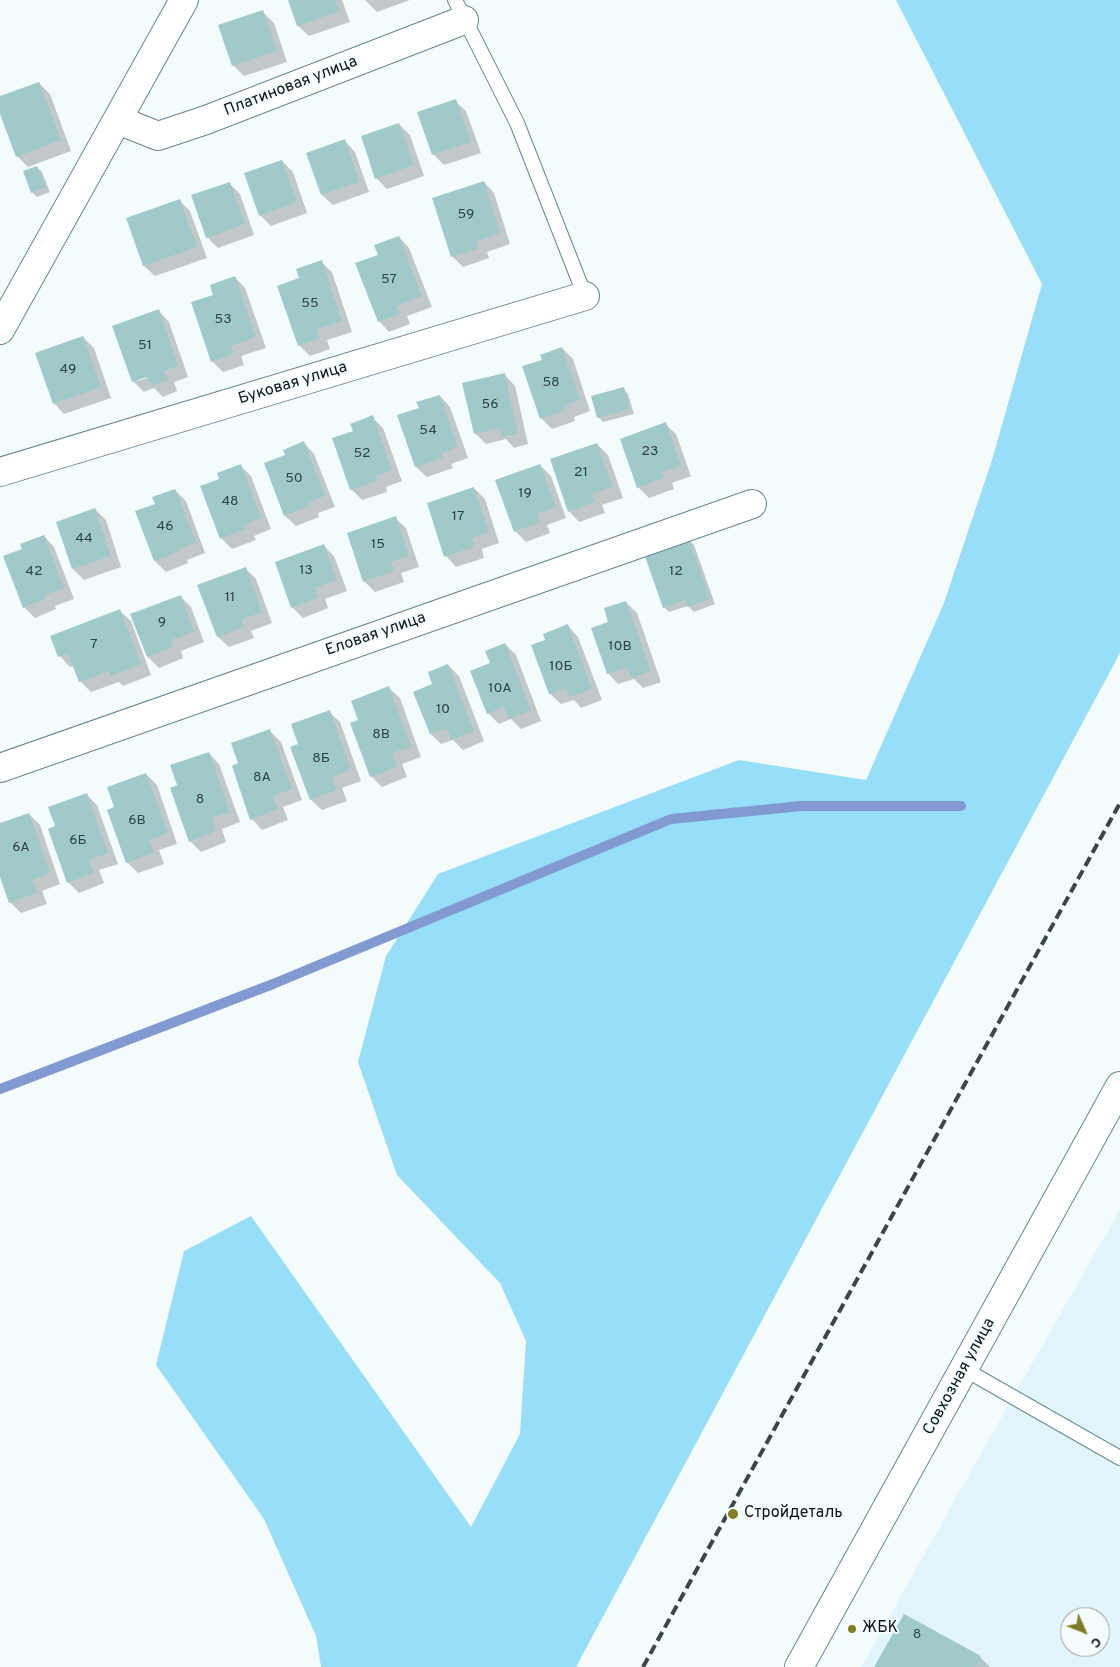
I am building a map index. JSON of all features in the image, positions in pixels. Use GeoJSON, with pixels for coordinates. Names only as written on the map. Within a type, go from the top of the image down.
{"type":"FeatureCollection","features":[{"type":"Feature","properties":{"kind":"street"},"geometry":{"type":"LineString","coordinates":[[0,330],[184,0]]}},
{"type":"Feature","properties":{"kind":"street","name":"Платиновая улица"},"geometry":{"type":"LineString","coordinates":[[118,120],[158,136],[206,120],[459,10]]}},
{"type":"Feature","properties":{"kind":"street","name":"Буковая улица"},"geometry":{"type":"LineString","coordinates":[[0,472],[585,296]]}},
{"type":"Feature","properties":{"kind":"street","name":"Еловая улица"},"geometry":{"type":"LineString","coordinates":[[0,768],[752,504]]}},
{"type":"Feature","properties":{"kind":"street","name":"Совхозная улица"},"geometry":{"type":"LineString","coordinates":[[799,1667],[1120,1086]]}},
{"type":"Feature","properties":{"kind":"lane"},"geometry":{"type":"LineString","coordinates":[[459,10],[517,123],[585,296]]}},
{"type":"Feature","properties":{"kind":"lane"},"geometry":{"type":"LineString","coordinates":[[964,1369],[1120,1458]]}},
{"type":"Feature","properties":{"kind":"shaded area"},"geometry":{"type":"Polygon","coordinates":[[[896,0],[1120,0],[1120,653],[576,1667],[321,1667],[316,1636],[264,1519],[156,1365],[184,1251],[251,1216],[471,1527],[520,1434],[526,1341],[500,1283],[397,1175],[358,1062],[386,956],[438,874],[739,760],[866,780],[944,603],[992,460],[1042,284],[896,0]]]}},
{"type":"Feature","properties":{"kind":"shaded area"},"geometry":{"type":"Polygon","coordinates":[[[1120,1209],[1120,1667],[861,1667],[984,1448],[1120,1209]]]}},
{"type":"Feature","properties":{"kind":"building"},"geometry":{"type":"Polygon","coordinates":[[[288,0],[336,0],[340,11],[297,26],[288,0]]]}},
{"type":"Feature","properties":{"kind":"building"},"geometry":{"type":"Polygon","coordinates":[[[263,10],[277,51],[232,66],[218,25],[263,10]]]}},
{"type":"Feature","properties":{"kind":"building"},"geometry":{"type":"Polygon","coordinates":[[[39,82],[61,140],[16,157],[0,114],[0,96],[39,82]]]}},
{"type":"Feature","properties":{"kind":"building"},"geometry":{"type":"Polygon","coordinates":[[[456,99],[471,142],[432,155],[417,112],[456,99]]]}},
{"type":"Feature","properties":{"kind":"building"},"geometry":{"type":"Polygon","coordinates":[[[399,123],[414,165],[375,179],[361,136],[399,123]]]}},
{"type":"Feature","properties":{"kind":"building"},"geometry":{"type":"Polygon","coordinates":[[[345,139],[359,182],[321,195],[306,153],[345,139]]]}},
{"type":"Feature","properties":{"kind":"building"},"geometry":{"type":"Polygon","coordinates":[[[282,160],[297,202],[259,216],[244,173],[282,160]]]}},
{"type":"Feature","properties":{"kind":"building"},"geometry":{"type":"Polygon","coordinates":[[[37,166],[46,187],[31,193],[23,171],[37,166]]]}},
{"type":"Feature","properties":{"kind":"building"},"geometry":{"type":"Polygon","coordinates":[[[484,181],[500,233],[477,241],[479,248],[451,257],[432,198],[484,181]]]}},
{"type":"Feature","properties":{"kind":"building"},"geometry":{"type":"Polygon","coordinates":[[[230,182],[245,224],[206,238],[191,195],[230,182]]]}},
{"type":"Feature","properties":{"kind":"building"},"geometry":{"type":"Polygon","coordinates":[[[180,199],[197,247],[143,266],[126,218],[180,199]]]}},
{"type":"Feature","properties":{"kind":"building"},"geometry":{"type":"Polygon","coordinates":[[[399,236],[422,296],[397,306],[400,314],[378,322],[355,263],[378,255],[374,245],[399,236]]]}},
{"type":"Feature","properties":{"kind":"building"},"geometry":{"type":"Polygon","coordinates":[[[322,260],[342,321],[317,329],[320,338],[298,346],[277,286],[299,278],[296,269],[322,260]]]}},
{"type":"Feature","properties":{"kind":"building"},"geometry":{"type":"Polygon","coordinates":[[[235,276],[256,337],[231,346],[234,354],[211,362],[191,302],[213,295],[210,285],[235,276]]]}},
{"type":"Feature","properties":{"kind":"building"},"geometry":{"type":"Polygon","coordinates":[[[159,309],[178,366],[164,371],[168,380],[151,386],[147,377],[132,382],[112,326],[159,309]]]}},
{"type":"Feature","properties":{"kind":"building"},"geometry":{"type":"Polygon","coordinates":[[[83,336],[101,387],[53,404],[35,353],[83,336]]]}},
{"type":"Feature","properties":{"kind":"building"},"geometry":{"type":"Polygon","coordinates":[[[562,347],[580,400],[564,406],[565,410],[540,419],[522,366],[542,360],[540,355],[562,347]]]}},
{"type":"Feature","properties":{"kind":"building"},"geometry":{"type":"Polygon","coordinates":[[[505,373],[518,434],[502,437],[500,428],[474,434],[462,383],[505,373]]]}},
{"type":"Feature","properties":{"kind":"building"},"geometry":{"type":"Polygon","coordinates":[[[624,387],[630,409],[597,418],[591,396],[624,387]]]}},
{"type":"Feature","properties":{"kind":"building"},"geometry":{"type":"Polygon","coordinates":[[[440,395],[458,447],[441,453],[443,458],[415,467],[397,415],[419,408],[416,402],[440,395]]]}},
{"type":"Feature","properties":{"kind":"building"},"geometry":{"type":"Polygon","coordinates":[[[373,415],[392,470],[375,476],[377,481],[350,490],[332,438],[353,431],[350,424],[373,415]]]}},
{"type":"Feature","properties":{"kind":"building"},"geometry":{"type":"Polygon","coordinates":[[[666,422],[681,466],[662,472],[664,478],[637,488],[620,439],[666,422]]]}},
{"type":"Feature","properties":{"kind":"building"},"geometry":{"type":"Polygon","coordinates":[[[304,441],[325,496],[308,502],[309,506],[284,516],[264,463],[285,455],[283,450],[304,441]]]}},
{"type":"Feature","properties":{"kind":"building"},"geometry":{"type":"Polygon","coordinates":[[[597,443],[613,487],[592,494],[595,502],[568,512],[550,459],[597,443]]]}},
{"type":"Feature","properties":{"kind":"building"},"geometry":{"type":"Polygon","coordinates":[[[241,464],[261,518],[244,525],[246,529],[220,539],[200,486],[219,479],[217,473],[241,464]]]}},
{"type":"Feature","properties":{"kind":"building"},"geometry":{"type":"Polygon","coordinates":[[[540,464],[556,507],[537,514],[540,522],[514,532],[495,480],[540,464]]]}},
{"type":"Feature","properties":{"kind":"building"},"geometry":{"type":"Polygon","coordinates":[[[474,487],[489,532],[472,538],[474,547],[444,557],[427,503],[474,487]]]}},
{"type":"Feature","properties":{"kind":"building"},"geometry":{"type":"Polygon","coordinates":[[[175,489],[196,542],[177,550],[178,552],[154,561],[135,511],[155,504],[152,497],[175,489]]]}},
{"type":"Feature","properties":{"kind":"building"},"geometry":{"type":"Polygon","coordinates":[[[95,508],[111,556],[72,569],[56,522],[95,508]]]}},
{"type":"Feature","properties":{"kind":"building"},"geometry":{"type":"Polygon","coordinates":[[[396,516],[409,556],[391,562],[394,571],[363,582],[347,533],[396,516]]]}},
{"type":"Feature","properties":{"kind":"building"},"geometry":{"type":"Polygon","coordinates":[[[44,535],[64,588],[45,595],[46,599],[23,608],[3,556],[22,549],[20,544],[44,535]]]}},
{"type":"Feature","properties":{"kind":"building"},"geometry":{"type":"Polygon","coordinates":[[[689,539],[710,599],[688,607],[685,600],[663,608],[641,545],[689,539]]]}},
{"type":"Feature","properties":{"kind":"building"},"geometry":{"type":"Polygon","coordinates":[[[324,544],[337,580],[315,588],[318,598],[291,608],[275,562],[324,544]]]}},
{"type":"Feature","properties":{"kind":"building"},"geometry":{"type":"Polygon","coordinates":[[[246,567],[262,612],[241,620],[244,627],[217,637],[197,585],[246,567]]]}},
{"type":"Feature","properties":{"kind":"building"},"geometry":{"type":"Polygon","coordinates":[[[181,595],[194,632],[171,640],[173,647],[147,657],[130,614],[181,595]]]}},
{"type":"Feature","properties":{"kind":"building"},"geometry":{"type":"Polygon","coordinates":[[[626,601],[651,671],[631,678],[627,667],[607,674],[591,628],[608,622],[604,608],[626,601]]]}},
{"type":"Feature","properties":{"kind":"building"},"geometry":{"type":"Polygon","coordinates":[[[120,609],[141,664],[111,676],[109,671],[79,682],[68,654],[58,657],[50,636],[120,609]]]}},
{"type":"Feature","properties":{"kind":"building"},"geometry":{"type":"Polygon","coordinates":[[[568,624],[592,689],[569,697],[566,688],[549,694],[531,645],[545,640],[543,634],[568,624]]]}},
{"type":"Feature","properties":{"kind":"building"},"geometry":{"type":"Polygon","coordinates":[[[505,643],[531,710],[509,719],[504,707],[487,714],[470,671],[490,663],[485,651],[505,643]]]}},
{"type":"Feature","properties":{"kind":"building"},"geometry":{"type":"Polygon","coordinates":[[[448,664],[474,731],[451,740],[447,728],[430,734],[413,692],[432,684],[428,672],[448,664]]]}},
{"type":"Feature","properties":{"kind":"building"},"geometry":{"type":"Polygon","coordinates":[[[389,686],[411,747],[392,753],[397,767],[370,777],[350,723],[358,720],[351,701],[389,686]]]}},
{"type":"Feature","properties":{"kind":"building"},"geometry":{"type":"Polygon","coordinates":[[[330,710],[351,770],[332,777],[337,790],[310,800],[290,747],[298,744],[291,724],[330,710]]]}},
{"type":"Feature","properties":{"kind":"building"},"geometry":{"type":"Polygon","coordinates":[[[270,729],[292,789],[273,796],[278,809],[250,820],[232,766],[238,763],[231,743],[270,729]]]}},
{"type":"Feature","properties":{"kind":"building"},"geometry":{"type":"Polygon","coordinates":[[[209,752],[230,812],[212,818],[216,831],[189,842],[170,788],[177,785],[170,765],[209,752]]]}},
{"type":"Feature","properties":{"kind":"building"},"geometry":{"type":"Polygon","coordinates":[[[146,773],[168,833],[149,840],[154,853],[126,863],[107,810],[114,807],[107,787],[146,773]]]}},
{"type":"Feature","properties":{"kind":"building"},"geometry":{"type":"Polygon","coordinates":[[[87,793],[108,853],[89,860],[94,873],[67,883],[48,829],[55,826],[48,807],[87,793]]]}},
{"type":"Feature","properties":{"kind":"building"},"geometry":{"type":"Polygon","coordinates":[[[29,813],[50,873],[32,880],[37,893],[9,903],[0,877],[0,823],[29,813]]]}},
{"type":"Feature","properties":{"kind":"building"},"geometry":{"type":"Polygon","coordinates":[[[904,1614],[981,1656],[975,1667],[874,1667],[904,1614]]]}},
{"type":"Feature","properties":{"kind":"waterway"},"geometry":{"type":"LineString","coordinates":[[0,1089],[273,984],[671,819],[801,806],[961,806]]}},
{"type":"Feature","properties":{"kind":"railway"},"geometry":{"type":"LineString","coordinates":[[643,1667],[1120,803]]}},
{"type":"Feature","properties":{"kind":"place","name":"Стройдеталь"},"geometry":{"type":"Point","coordinates":[733,1514]}},
{"type":"Feature","properties":{"kind":"place","name":"ЖБК"},"geometry":{"type":"Point","coordinates":[852,1629]}}]}
